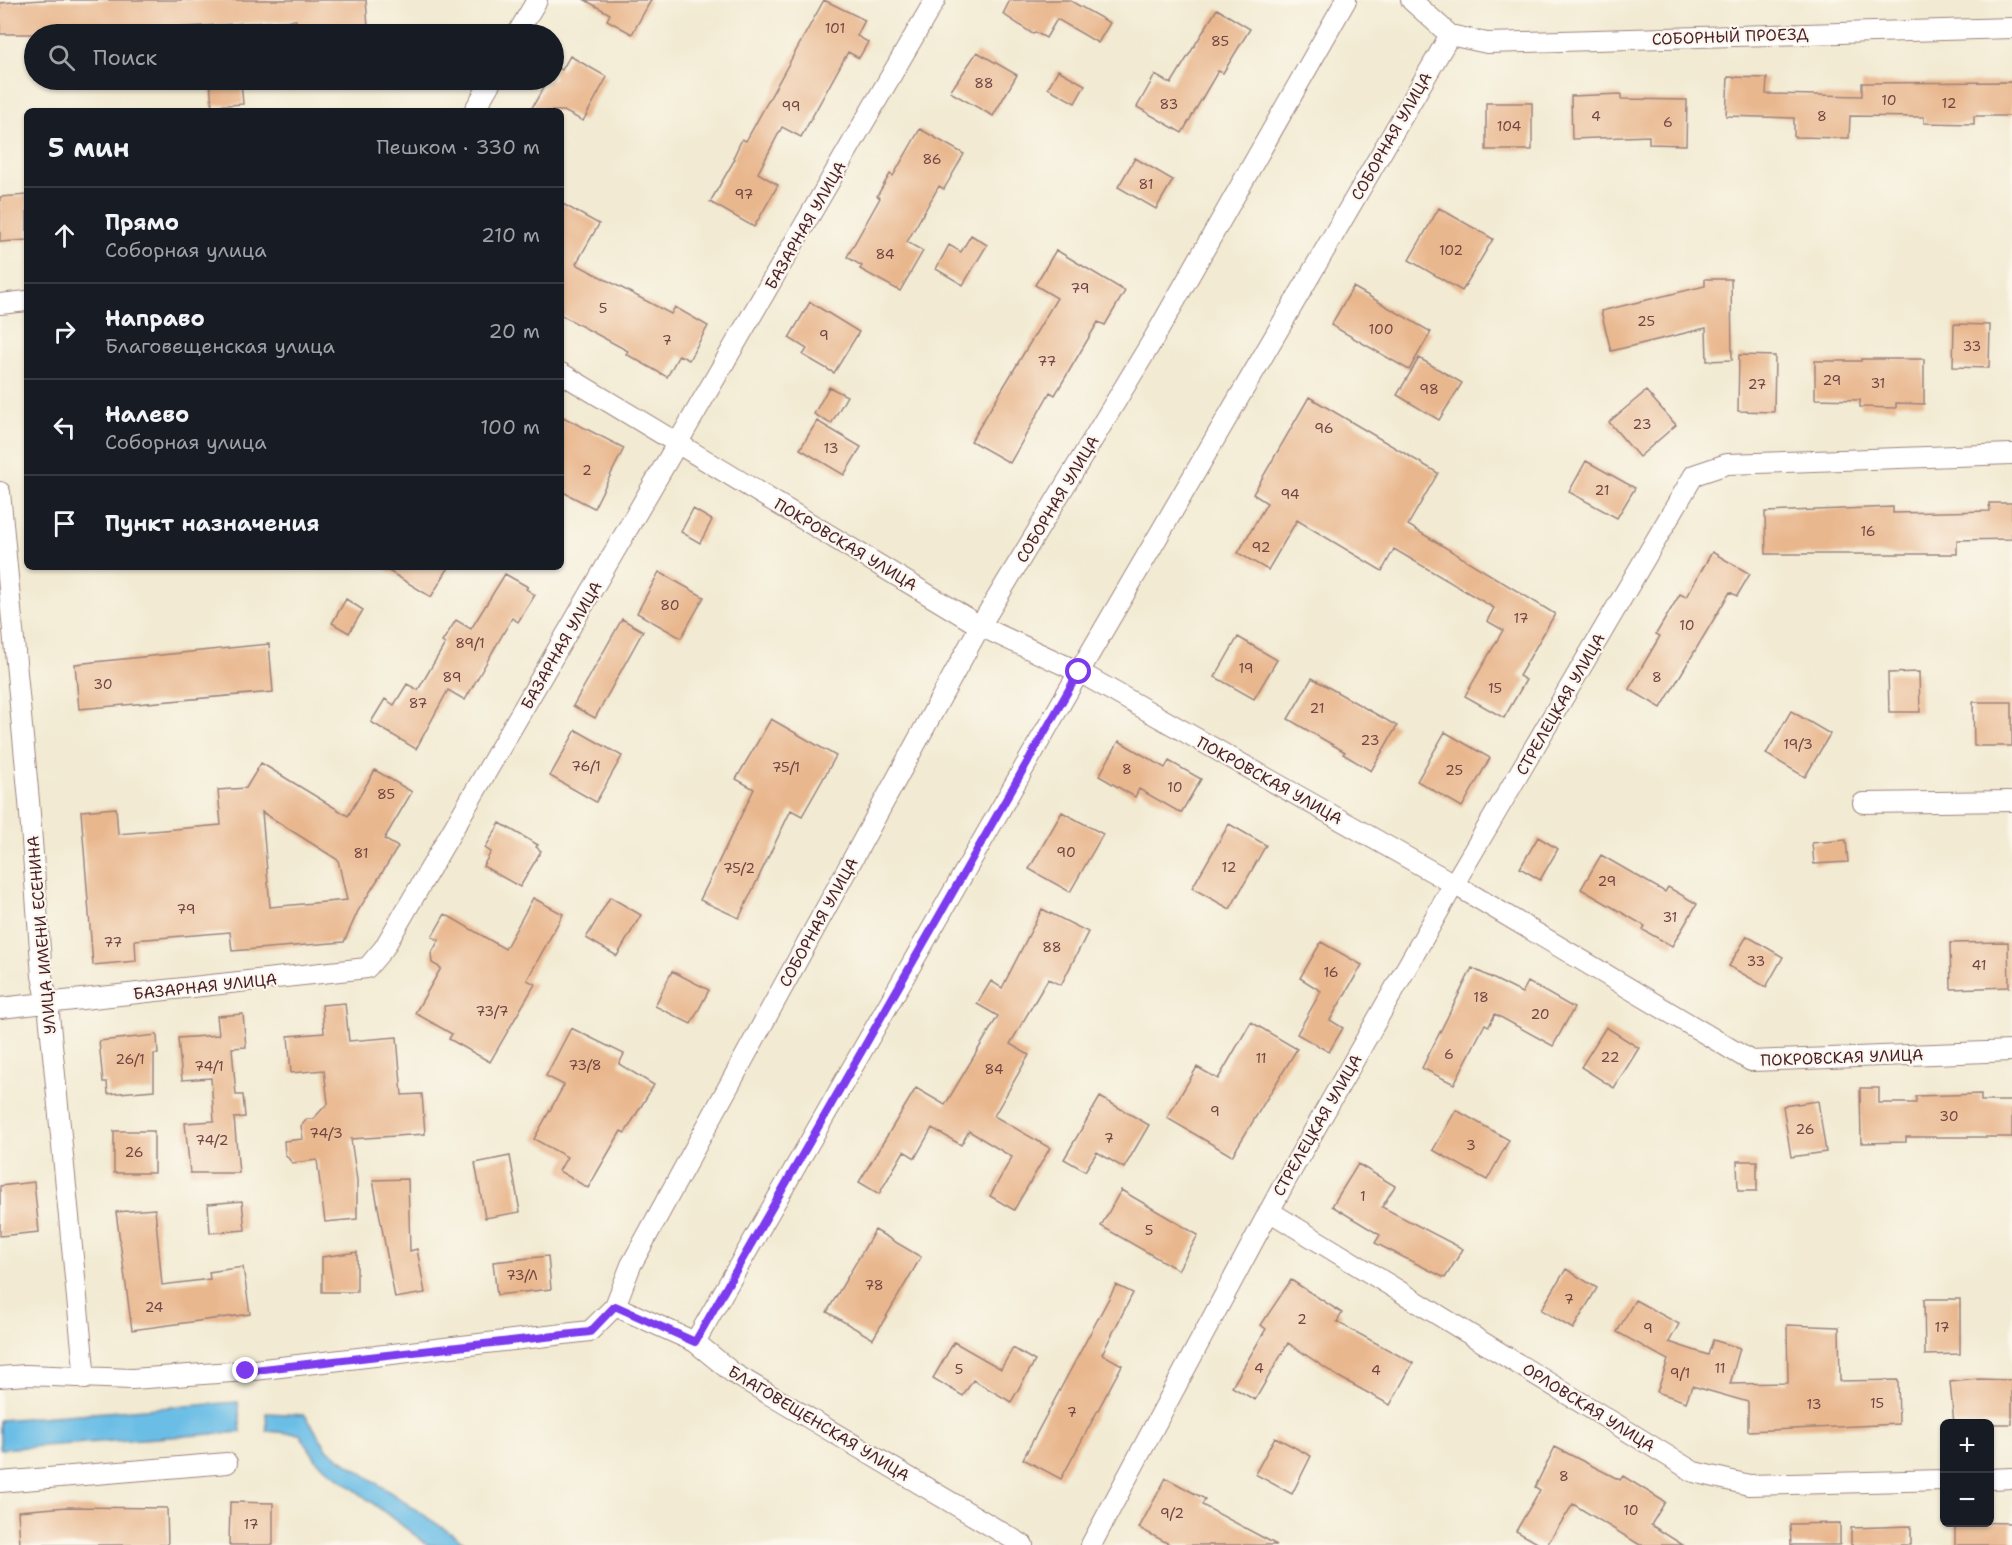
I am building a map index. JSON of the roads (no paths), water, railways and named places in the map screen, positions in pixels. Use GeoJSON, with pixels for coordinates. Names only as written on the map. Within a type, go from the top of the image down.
{"type":"FeatureCollection","features":[{"type":"Feature","properties":{"kind":"street"},"geometry":{"type":"LineString","coordinates":[[524,24],[537,0]]}},
{"type":"Feature","properties":{"kind":"street","name":"БАЗАРНАЯ УЛИЦА"},"geometry":{"type":"LineString","coordinates":[[0,1008],[367,968],[384,948],[935,0]]}},
{"type":"Feature","properties":{"kind":"street","name":"СОБОРНАЯ УЛИЦА"},"geometry":{"type":"LineString","coordinates":[[0,1377],[26,1375],[132,1379],[246,1371],[590,1332],[615,1306],[631,1265],[980,626],[1154,338],[1346,0]]}},
{"type":"Feature","properties":{"kind":"street"},"geometry":{"type":"LineString","coordinates":[[1411,0],[1450,35]]}},
{"type":"Feature","properties":{"kind":"street","name":"СОБОРНЫЙ ПРОЕЗД"},"geometry":{"type":"LineString","coordinates":[[1450,35],[1487,43],[2012,27]]}},
{"type":"Feature","properties":{"kind":"street","name":"СОБОРНАЯ УЛИЦА"},"geometry":{"type":"LineString","coordinates":[[695,1342],[1079,672],[1450,35]]}},
{"type":"Feature","properties":{"kind":"street"},"geometry":{"type":"LineString","coordinates":[[476,108],[486,90]]}},
{"type":"Feature","properties":{"kind":"street"},"geometry":{"type":"LineString","coordinates":[[0,304],[24,301]]}},
{"type":"Feature","properties":{"kind":"street","name":"ПОКРОВСКАЯ УЛИЦА"},"geometry":{"type":"LineString","coordinates":[[564,376],[980,626],[1079,672],[1454,884],[1751,1061],[2012,1051]]}},
{"type":"Feature","properties":{"kind":"street","name":"СТРЕЛЕЦКАЯ УЛИЦА"},"geometry":{"type":"LineString","coordinates":[[1091,1545],[1269,1211],[1454,884],[1694,475],[1727,464],[2012,454]]}},
{"type":"Feature","properties":{"kind":"street","name":"УЛИЦА ИМЕНИ ЕСЕНИНА"},"geometry":{"type":"LineString","coordinates":[[0,492],[7,660],[29,801],[42,976],[48,1004],[85,1379]]}},
{"type":"Feature","properties":{"kind":"street"},"geometry":{"type":"LineString","coordinates":[[1863,803],[2012,801]]}},
{"type":"Feature","properties":{"kind":"street","name":"ОРЛОВСКАЯ УЛИЦА"},"geometry":{"type":"LineString","coordinates":[[1269,1211],[1694,1472],[1749,1485],[1940,1480]]}},
{"type":"Feature","properties":{"kind":"street","name":"БЛАГОВЕЩЕНСКАЯ УЛИЦА"},"geometry":{"type":"LineString","coordinates":[[615,1306],[695,1342],[733,1373],[1023,1545]]}},
{"type":"Feature","properties":{"kind":"street"},"geometry":{"type":"LineString","coordinates":[[0,1482],[227,1463]]}},
{"type":"Feature","properties":{"kind":"street"},"geometry":{"type":"LineString","coordinates":[[1994,1479],[2012,1478]]}},
{"type":"Feature","properties":{"kind":"water"},"geometry":{"type":"Polygon","coordinates":[[[238,1402],[241,1432],[0,1449],[0,1420],[238,1402]]]}},
{"type":"Feature","properties":{"kind":"water"},"geometry":{"type":"Polygon","coordinates":[[[266,1413],[305,1415],[328,1450],[468,1545],[428,1545],[317,1461],[300,1434],[267,1431],[266,1413]]]}}]}
